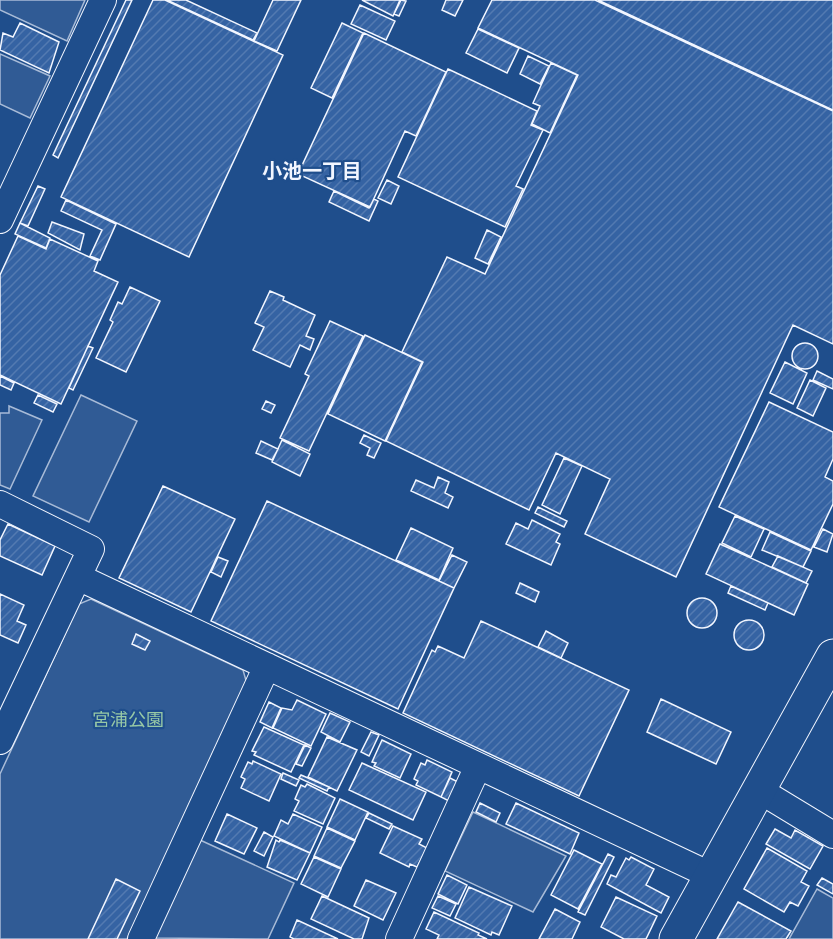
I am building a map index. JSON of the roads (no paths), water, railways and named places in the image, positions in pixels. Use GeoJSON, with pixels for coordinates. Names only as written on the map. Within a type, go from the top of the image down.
{"type":"FeatureCollection","features":[{"type":"Feature","properties":{"kind":"street"},"geometry":{"type":"LineString","coordinates":[[0,220],[103,0]]}},
{"type":"Feature","properties":{"kind":"street"},"geometry":{"type":"LineString","coordinates":[[0,504],[92,549],[9,701],[0,741]]}},
{"type":"Feature","properties":{"kind":"street"},"geometry":{"type":"LineString","coordinates":[[78,577],[712,876]]}},
{"type":"Feature","properties":{"kind":"street"},"geometry":{"type":"LineString","coordinates":[[676,939],[833,656]]}},
{"type":"Feature","properties":{"kind":"street"},"geometry":{"type":"LineString","coordinates":[[141,939],[267,666]]}},
{"type":"Feature","properties":{"kind":"street"},"geometry":{"type":"LineString","coordinates":[[399,939],[478,766]]}},
{"type":"Feature","properties":{"kind":"street"},"geometry":{"type":"LineString","coordinates":[[759,790],[833,835]]}},
{"type":"Feature","properties":{"kind":"district","name":"小池一丁目"},"geometry":{"type":"Point","coordinates":[312,171]}},
{"type":"Feature","properties":{"kind":"park label","name":"宮浦公園"},"geometry":{"type":"Point","coordinates":[128,720]}}]}
